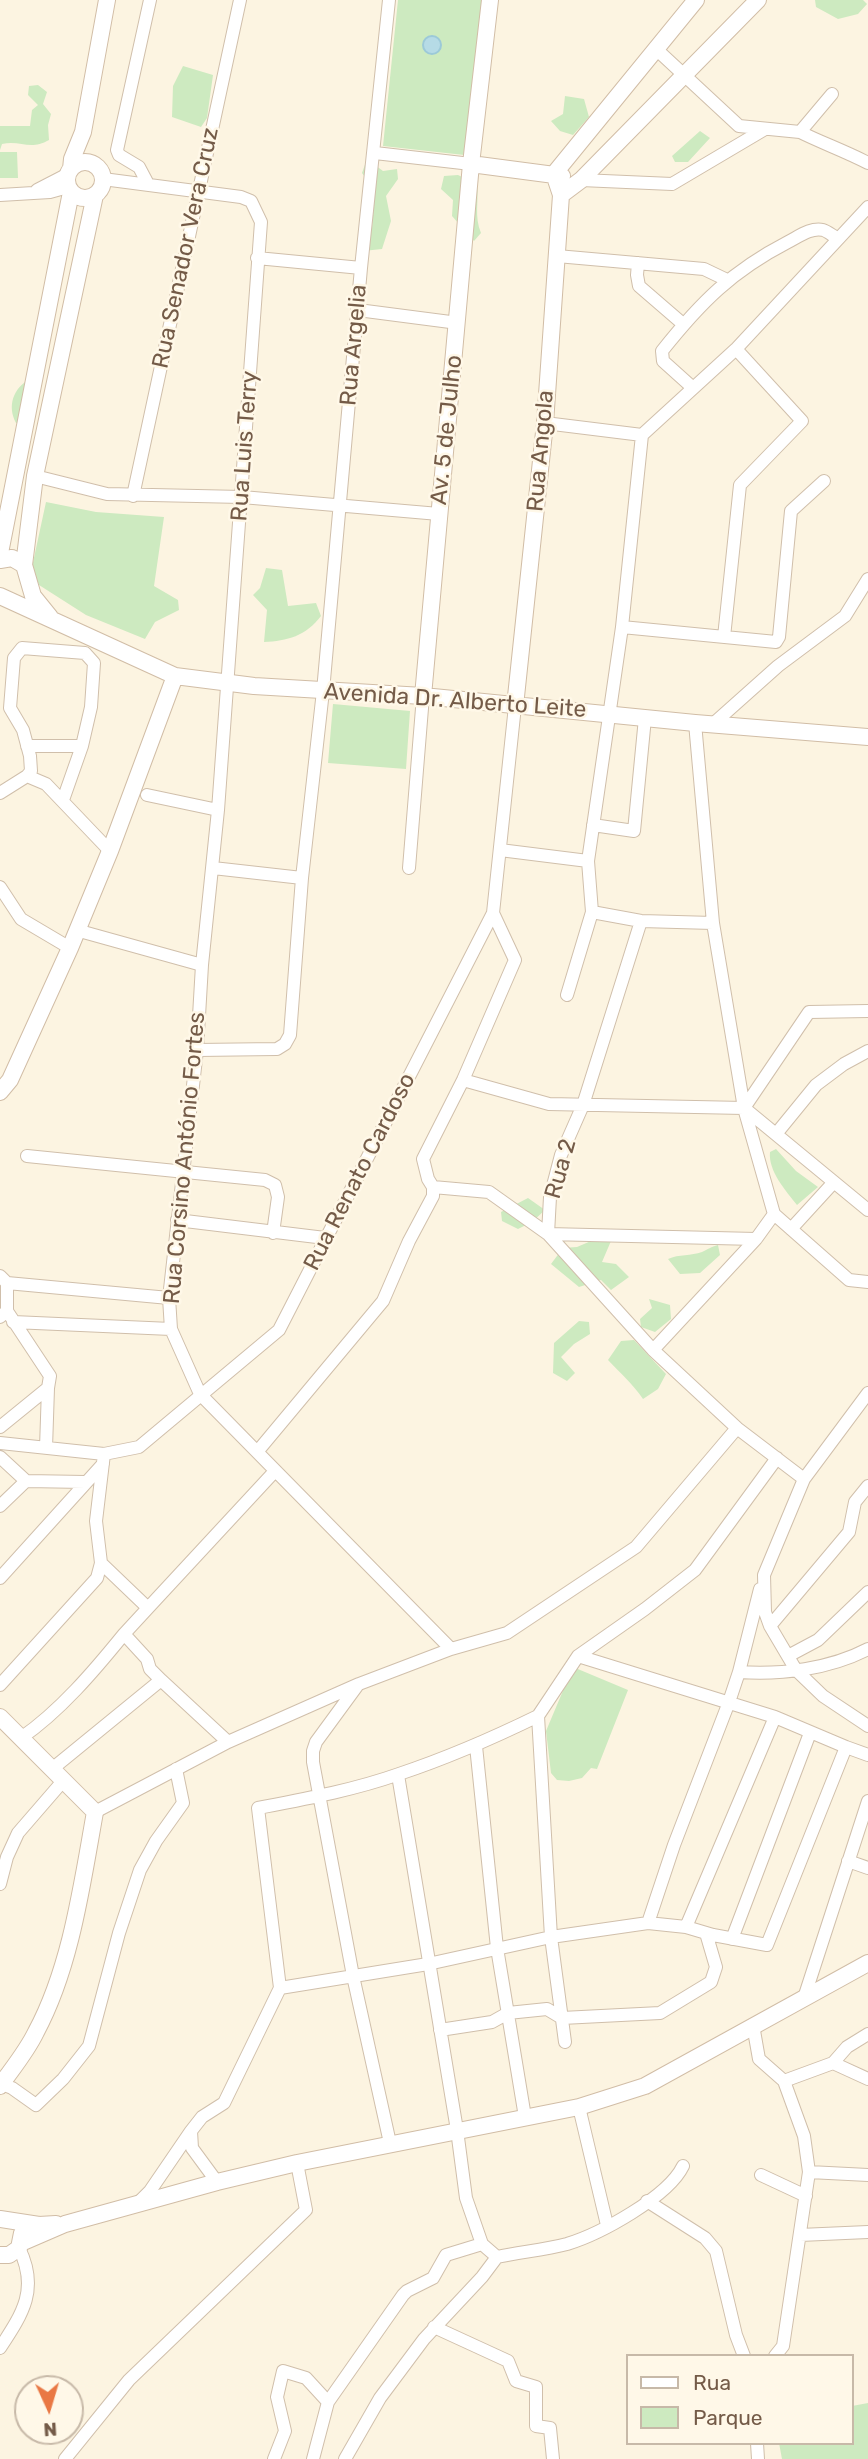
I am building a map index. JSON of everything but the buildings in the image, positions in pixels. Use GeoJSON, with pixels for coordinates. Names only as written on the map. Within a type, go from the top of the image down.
{"type":"FeatureCollection","features":[{"type":"Feature","properties":{"kind":"street"},"geometry":{"type":"LineString","coordinates":[[0,553],[72,159],[83,132],[107,0]]}},
{"type":"Feature","properties":{"kind":"street"},"geometry":{"type":"LineString","coordinates":[[148,184],[139,167],[119,155],[117,150],[150,0]]}},
{"type":"Feature","properties":{"kind":"street","name":"Rua Senador Vera Cruz"},"geometry":{"type":"LineString","coordinates":[[133,496],[240,0]]}},
{"type":"Feature","properties":{"kind":"street","name":"Rua Argelia"},"geometry":{"type":"LineString","coordinates":[[197,1051],[277,1049],[285,1044],[290,1035],[302,878],[323,691],[361,268],[389,0]]}},
{"type":"Feature","properties":{"kind":"street","name":"Av. 5 de Julho"},"geometry":{"type":"LineString","coordinates":[[423,696],[471,164],[490,0]]}},
{"type":"Feature","properties":{"kind":"street"},"geometry":{"type":"LineString","coordinates":[[554,174],[696,0]]}},
{"type":"Feature","properties":{"kind":"street"},"geometry":{"type":"LineString","coordinates":[[561,195],[581,180],[758,0]]}},
{"type":"Feature","properties":{"kind":"street"},"geometry":{"type":"LineString","coordinates":[[655,48],[739,125],[800,132],[868,163]]}},
{"type":"Feature","properties":{"kind":"street"},"geometry":{"type":"LineString","coordinates":[[800,132],[832,94]]}},
{"type":"Feature","properties":{"kind":"street"},"geometry":{"type":"LineString","coordinates":[[375,153],[554,174],[581,180],[672,184],[765,130]]}},
{"type":"Feature","properties":{"kind":"street"},"geometry":{"type":"LineString","coordinates":[[2,597],[17,596],[23,591],[35,476],[95,195],[103,186],[102,173],[94,164],[83,132]]}},
{"type":"Feature","properties":{"kind":"street"},"geometry":{"type":"LineString","coordinates":[[0,195],[34,192],[69,180],[81,162],[94,164]]}},
{"type":"Feature","properties":{"kind":"street","name":"Rua Angola"},"geometry":{"type":"LineString","coordinates":[[515,706],[545,423],[561,195],[554,174]]}},
{"type":"Feature","properties":{"kind":"street"},"geometry":{"type":"LineString","coordinates":[[103,179],[199,191]]}},
{"type":"Feature","properties":{"kind":"street"},"geometry":{"type":"LineString","coordinates":[[69,180],[82,198],[95,195]]}},
{"type":"Feature","properties":{"kind":"street","name":"Rua Luis Terry"},"geometry":{"type":"LineString","coordinates":[[199,191],[251,201],[261,222],[228,684]]}},
{"type":"Feature","properties":{"kind":"street"},"geometry":{"type":"LineString","coordinates":[[567,995],[592,912],[588,861],[622,627],[642,435],[736,349],[868,207]]}},
{"type":"Feature","properties":{"kind":"street"},"geometry":{"type":"LineString","coordinates":[[694,388],[663,361],[662,351],[683,324],[727,280],[761,256],[810,231],[823,230],[837,238]]}},
{"type":"Feature","properties":{"kind":"street"},"geometry":{"type":"LineString","coordinates":[[557,257],[704,269],[727,280]]}},
{"type":"Feature","properties":{"kind":"street"},"geometry":{"type":"LineString","coordinates":[[257,258],[361,268]]}},
{"type":"Feature","properties":{"kind":"street"},"geometry":{"type":"LineString","coordinates":[[638,263],[639,286],[683,324]]}},
{"type":"Feature","properties":{"kind":"street"},"geometry":{"type":"LineString","coordinates":[[358,310],[458,323]]}},
{"type":"Feature","properties":{"kind":"street"},"geometry":{"type":"LineString","coordinates":[[724,636],[740,485],[802,421],[736,349]]}},
{"type":"Feature","properties":{"kind":"street"},"geometry":{"type":"LineString","coordinates":[[545,423],[642,435]]}},
{"type":"Feature","properties":{"kind":"street"},"geometry":{"type":"LineString","coordinates":[[35,476],[107,494],[242,497],[439,514]]}},
{"type":"Feature","properties":{"kind":"street"},"geometry":{"type":"LineString","coordinates":[[622,627],[776,642],[779,637],[791,511],[824,481]]}},
{"type":"Feature","properties":{"kind":"street"},"geometry":{"type":"LineString","coordinates":[[0,560],[12,558],[26,572]]}},
{"type":"Feature","properties":{"kind":"street","name":"Avenida Dr. Alberto Leite"},"geometry":{"type":"LineString","coordinates":[[26,572],[33,596],[54,621]]}},
{"type":"Feature","properties":{"kind":"street"},"geometry":{"type":"LineString","coordinates":[[713,724],[778,666],[845,616],[868,579]]}},
{"type":"Feature","properties":{"kind":"street","name":"Avenida Dr. Alberto Leite"},"geometry":{"type":"LineString","coordinates":[[2,597],[175,676],[228,684],[423,696],[868,737]]}},
{"type":"Feature","properties":{"kind":"street"},"geometry":{"type":"LineString","coordinates":[[0,793],[31,771],[23,730],[10,708],[14,658],[22,648],[85,653],[94,663],[91,707],[82,746],[63,800]]}},
{"type":"Feature","properties":{"kind":"street"},"geometry":{"type":"LineString","coordinates":[[0,1092],[10,1080],[70,947],[110,851],[175,676]]}},
{"type":"Feature","properties":{"kind":"street","name":"Rua Corsino António Fortes"},"geometry":{"type":"LineString","coordinates":[[228,684],[202,965],[197,1051],[169,1298],[170,1329],[200,1394],[451,1649]]}},
{"type":"Feature","properties":{"kind":"street"},"geometry":{"type":"LineString","coordinates":[[409,868],[423,696]]}},
{"type":"Feature","properties":{"kind":"street","name":"Rua Renato Cardoso"},"geometry":{"type":"LineString","coordinates":[[0,1443],[104,1458],[139,1447],[279,1330],[493,913],[515,706]]}},
{"type":"Feature","properties":{"kind":"street"},"geometry":{"type":"LineString","coordinates":[[593,825],[634,831],[645,718]]}},
{"type":"Feature","properties":{"kind":"street"},"geometry":{"type":"LineString","coordinates":[[695,723],[713,923],[744,1108],[774,1214],[849,1280],[868,1282]]}},
{"type":"Feature","properties":{"kind":"street"},"geometry":{"type":"LineString","coordinates":[[27,746],[82,746]]}},
{"type":"Feature","properties":{"kind":"street"},"geometry":{"type":"LineString","coordinates":[[27,776],[46,784],[110,851]]}},
{"type":"Feature","properties":{"kind":"street"},"geometry":{"type":"LineString","coordinates":[[147,794],[218,810]]}},
{"type":"Feature","properties":{"kind":"street"},"geometry":{"type":"LineString","coordinates":[[500,850],[588,861]]}},
{"type":"Feature","properties":{"kind":"street"},"geometry":{"type":"LineString","coordinates":[[213,868],[302,878]]}},
{"type":"Feature","properties":{"kind":"street"},"geometry":{"type":"LineString","coordinates":[[0,887],[21,919],[70,947]]}},
{"type":"Feature","properties":{"kind":"street"},"geometry":{"type":"LineString","coordinates":[[592,912],[641,921],[713,923]]}},
{"type":"Feature","properties":{"kind":"street"},"geometry":{"type":"LineString","coordinates":[[257,1452],[383,1301],[409,1241],[433,1196],[433,1187],[423,1159],[463,1080],[515,960],[493,913]]}},
{"type":"Feature","properties":{"kind":"street","name":"Rua 2"},"geometry":{"type":"LineString","coordinates":[[548,1234],[550,1197],[561,1155],[583,1105],[641,921]]}},
{"type":"Feature","properties":{"kind":"street"},"geometry":{"type":"LineString","coordinates":[[76,930],[202,965]]}},
{"type":"Feature","properties":{"kind":"street"},"geometry":{"type":"LineString","coordinates":[[744,1108],[809,1012],[868,1011]]}},
{"type":"Feature","properties":{"kind":"street"},"geometry":{"type":"LineString","coordinates":[[776,1135],[816,1084],[868,1051]]}},
{"type":"Feature","properties":{"kind":"street"},"geometry":{"type":"LineString","coordinates":[[463,1080],[549,1104],[744,1108],[868,1210]]}},
{"type":"Feature","properties":{"kind":"street"},"geometry":{"type":"LineString","coordinates":[[27,1156],[265,1180],[275,1185],[278,1196],[273,1233]]}},
{"type":"Feature","properties":{"kind":"street"},"geometry":{"type":"LineString","coordinates":[[791,1229],[834,1182]]}},
{"type":"Feature","properties":{"kind":"street"},"geometry":{"type":"LineString","coordinates":[[433,1187],[489,1192],[548,1234],[653,1350],[737,1428],[804,1479]]}},
{"type":"Feature","properties":{"kind":"street"},"geometry":{"type":"LineString","coordinates":[[653,1350],[756,1239],[774,1214]]}},
{"type":"Feature","properties":{"kind":"street"},"geometry":{"type":"LineString","coordinates":[[177,1220],[326,1238]]}},
{"type":"Feature","properties":{"kind":"street"},"geometry":{"type":"LineString","coordinates":[[548,1234],[756,1239]]}},
{"type":"Feature","properties":{"kind":"street"},"geometry":{"type":"LineString","coordinates":[[46,1448],[50,1376],[6,1316],[4,1280],[169,1298]]}},
{"type":"Feature","properties":{"kind":"street"},"geometry":{"type":"LineString","coordinates":[[6,1316],[170,1329]]}},
{"type":"Feature","properties":{"kind":"street"},"geometry":{"type":"LineString","coordinates":[[0,1427],[48,1388]]}},
{"type":"Feature","properties":{"kind":"street"},"geometry":{"type":"LineString","coordinates":[[648,1923],[674,1845],[739,1672],[764,1575],[804,1479],[868,1393]]}},
{"type":"Feature","properties":{"kind":"street"},"geometry":{"type":"LineString","coordinates":[[95,1812],[228,1742],[359,1684],[451,1649],[507,1633],[636,1547],[737,1428]]}},
{"type":"Feature","properties":{"kind":"street"},"geometry":{"type":"LineString","coordinates":[[0,1457],[26,1481],[85,1482]]}},
{"type":"Feature","properties":{"kind":"street"},"geometry":{"type":"LineString","coordinates":[[0,1578],[104,1458]]}},
{"type":"Feature","properties":{"kind":"street"},"geometry":{"type":"LineString","coordinates":[[0,1685],[97,1578],[101,1563],[96,1521],[104,1458]]}},
{"type":"Feature","properties":{"kind":"street"},"geometry":{"type":"LineString","coordinates":[[137,2204],[150,2191],[202,2117],[223,2103],[280,1989],[258,1808],[321,1796],[398,1775],[476,1746],[538,1716],[578,1656],[695,1570],[777,1458]]}},
{"type":"Feature","properties":{"kind":"street"},"geometry":{"type":"LineString","coordinates":[[22,1738],[73,1692],[275,1471]]}},
{"type":"Feature","properties":{"kind":"street"},"geometry":{"type":"LineString","coordinates":[[0,1506],[26,1481]]}},
{"type":"Feature","properties":{"kind":"street"},"geometry":{"type":"LineString","coordinates":[[770,1626],[849,1532],[855,1502],[868,1486]]}},
{"type":"Feature","properties":{"kind":"street"},"geometry":{"type":"LineString","coordinates":[[101,1563],[148,1608]]}},
{"type":"Feature","properties":{"kind":"street"},"geometry":{"type":"LineString","coordinates":[[764,1575],[765,1612],[770,1626],[796,1670],[823,1696],[868,1726]]}},
{"type":"Feature","properties":{"kind":"street"},"geometry":{"type":"LineString","coordinates":[[788,1656],[818,1640],[868,1592]]}},
{"type":"Feature","properties":{"kind":"street"},"geometry":{"type":"LineString","coordinates":[[124,1634],[147,1659],[150,1669],[228,1742]]}},
{"type":"Feature","properties":{"kind":"street"},"geometry":{"type":"LineString","coordinates":[[739,1672],[768,1674],[796,1670],[855,1656],[868,1648]]}},
{"type":"Feature","properties":{"kind":"street"},"geometry":{"type":"LineString","coordinates":[[578,1656],[775,1717],[868,1755]]}},
{"type":"Feature","properties":{"kind":"street"},"geometry":{"type":"LineString","coordinates":[[52,1769],[161,1680]]}},
{"type":"Feature","properties":{"kind":"street"},"geometry":{"type":"LineString","coordinates":[[359,1684],[316,1742],[313,1751],[353,1976],[390,2143]]}},
{"type":"Feature","properties":{"kind":"street"},"geometry":{"type":"LineString","coordinates":[[538,1716],[551,1937],[565,2042]]}},
{"type":"Feature","properties":{"kind":"street"},"geometry":{"type":"LineString","coordinates":[[0,1717],[95,1812]]}},
{"type":"Feature","properties":{"kind":"street"},"geometry":{"type":"LineString","coordinates":[[686,1927],[775,1717]]}},
{"type":"Feature","properties":{"kind":"street"},"geometry":{"type":"LineString","coordinates":[[732,1939],[810,1733]]}},
{"type":"Feature","properties":{"kind":"street"},"geometry":{"type":"LineString","coordinates":[[476,1746],[497,1948],[525,2117]]}},
{"type":"Feature","properties":{"kind":"street"},"geometry":{"type":"LineString","coordinates":[[280,1989],[428,1964],[551,1937],[648,1923],[686,1927],[767,1945],[846,1747]]}},
{"type":"Feature","properties":{"kind":"street"},"geometry":{"type":"LineString","coordinates":[[95,1812],[83,1881],[50,2003],[36,2035],[1,2085],[12,2088],[36,2105],[63,2079],[89,2046],[119,1933],[140,1870],[156,1841],[183,1803],[176,1769]]}},
{"type":"Feature","properties":{"kind":"street"},"geometry":{"type":"LineString","coordinates":[[398,1775],[466,2198],[482,2244],[496,2257]]}},
{"type":"Feature","properties":{"kind":"street"},"geometry":{"type":"LineString","coordinates":[[0,1884],[4,1856],[18,1833],[63,1781]]}},
{"type":"Feature","properties":{"kind":"street"},"geometry":{"type":"LineString","coordinates":[[804,1998],[868,1801]]}},
{"type":"Feature","properties":{"kind":"street"},"geometry":{"type":"LineString","coordinates":[[848,1861],[868,1868]]}},
{"type":"Feature","properties":{"kind":"street"},"geometry":{"type":"LineString","coordinates":[[440,2030],[492,2022],[508,2013],[547,2009],[562,2018],[660,2013],[711,1982],[716,1967],[706,1933]]}},
{"type":"Feature","properties":{"kind":"street"},"geometry":{"type":"LineString","coordinates":[[0,2255],[9,2255],[20,2245],[65,2224],[217,2182],[390,2143],[579,2107],[645,2086],[868,1963]]}},
{"type":"Feature","properties":{"kind":"street"},"geometry":{"type":"LineString","coordinates":[[753,2025],[759,2059],[783,2081],[804,2136],[810,2172],[783,2346],[777,2354]]}},
{"type":"Feature","properties":{"kind":"street"},"geometry":{"type":"LineString","coordinates":[[783,2081],[833,2063],[847,2047],[868,2034]]}},
{"type":"Feature","properties":{"kind":"street"},"geometry":{"type":"LineString","coordinates":[[833,2063],[868,2079]]}},
{"type":"Feature","properties":{"kind":"street"},"geometry":{"type":"LineString","coordinates":[[579,2107],[607,2225]]}},
{"type":"Feature","properties":{"kind":"street"},"geometry":{"type":"LineString","coordinates":[[191,2131],[192,2148],[217,2182]]}},
{"type":"Feature","properties":{"kind":"street"},"geometry":{"type":"LineString","coordinates":[[65,2459],[129,2380],[306,2210],[297,2163]]}},
{"type":"Feature","properties":{"kind":"street"},"geometry":{"type":"LineString","coordinates":[[345,2459],[380,2398],[434,2327],[482,2277],[496,2257],[568,2243],[627,2217],[670,2185],[683,2166]]}},
{"type":"Feature","properties":{"kind":"street"},"geometry":{"type":"LineString","coordinates":[[810,2172],[868,2175]]}},
{"type":"Feature","properties":{"kind":"street"},"geometry":{"type":"LineString","coordinates":[[761,2175],[806,2196]]}},
{"type":"Feature","properties":{"kind":"street"},"geometry":{"type":"LineString","coordinates":[[647,2201],[705,2238],[716,2251],[736,2335],[743,2354]]}},
{"type":"Feature","properties":{"kind":"street"},"geometry":{"type":"LineString","coordinates":[[6,2218],[65,2224]]}},
{"type":"Feature","properties":{"kind":"street"},"geometry":{"type":"LineString","coordinates":[[0,2348],[24,2310],[29,2288],[20,2245],[23,2236],[6,2218]]}},
{"type":"Feature","properties":{"kind":"street"},"geometry":{"type":"LineString","coordinates":[[800,2235],[868,2232]]}},
{"type":"Feature","properties":{"kind":"street"},"geometry":{"type":"LineString","coordinates":[[313,2459],[328,2402],[382,2322],[407,2291],[438,2273],[446,2255],[482,2244]]}},
{"type":"Feature","properties":{"kind":"street"},"geometry":{"type":"LineString","coordinates":[[434,2327],[508,2361],[516,2381],[536,2387],[536,2426],[550,2428],[553,2459]]}},
{"type":"Feature","properties":{"kind":"street"},"geometry":{"type":"LineString","coordinates":[[274,2459],[285,2431],[278,2397],[283,2371],[306,2378],[328,2402]]}},
{"type":"Feature","properties":{"kind":"green space"},"geometry":{"type":"Polygon","coordinates":[[[398,0],[482,0],[464,155],[383,146],[398,0]]]}},
{"type":"Feature","properties":{"kind":"green space"},"geometry":{"type":"Polygon","coordinates":[[[815,0],[863,0],[867,4],[858,14],[838,19],[816,7],[815,0]]]}},
{"type":"Feature","properties":{"kind":"green space"},"geometry":{"type":"Polygon","coordinates":[[[183,66],[213,75],[207,118],[201,127],[172,117],[173,86],[183,66]]]}},
{"type":"Feature","properties":{"kind":"green space"},"geometry":{"type":"Polygon","coordinates":[[[38,85],[47,92],[43,104],[51,114],[48,125],[49,140],[36,145],[2,144],[0,150],[0,126],[30,126],[32,110],[38,105],[28,95],[29,86],[38,85]]]}},
{"type":"Feature","properties":{"kind":"green space"},"geometry":{"type":"Polygon","coordinates":[[[565,96],[584,99],[589,117],[573,135],[560,131],[551,121],[563,114],[565,96]]]}},
{"type":"Feature","properties":{"kind":"green space"},"geometry":{"type":"Polygon","coordinates":[[[700,131],[710,138],[688,162],[675,162],[672,156],[700,131]]]}},
{"type":"Feature","properties":{"kind":"green space"},"geometry":{"type":"Polygon","coordinates":[[[0,152],[17,152],[18,178],[0,178],[0,152]]]}},
{"type":"Feature","properties":{"kind":"green space"},"geometry":{"type":"Polygon","coordinates":[[[367,159],[383,171],[397,169],[398,179],[386,196],[391,221],[382,249],[363,251],[372,228],[375,191],[362,173],[367,159]]]}},
{"type":"Feature","properties":{"kind":"green space"},"geometry":{"type":"Polygon","coordinates":[[[458,175],[477,184],[477,215],[481,233],[474,241],[452,216],[453,200],[441,189],[444,176],[458,175]]]}},
{"type":"Feature","properties":{"kind":"green space"},"geometry":{"type":"Polygon","coordinates":[[[30,379],[32,422],[16,423],[12,410],[13,398],[19,387],[30,379]]]}},
{"type":"Feature","properties":{"kind":"green space"},"geometry":{"type":"Polygon","coordinates":[[[46,502],[96,512],[164,517],[154,586],[178,600],[179,610],[155,622],[145,639],[86,615],[39,585],[32,567],[46,502]]]}},
{"type":"Feature","properties":{"kind":"green space"},"geometry":{"type":"Polygon","coordinates":[[[266,568],[282,570],[288,606],[316,603],[321,616],[302,633],[288,639],[264,642],[267,610],[253,595],[260,588],[266,568]]]}},
{"type":"Feature","properties":{"kind":"green space"},"geometry":{"type":"Polygon","coordinates":[[[333,704],[410,711],[406,769],[328,763],[333,704]]]}},
{"type":"Feature","properties":{"kind":"green space"},"geometry":{"type":"Polygon","coordinates":[[[776,1149],[796,1171],[818,1187],[797,1205],[772,1166],[770,1152],[776,1149]]]}},
{"type":"Feature","properties":{"kind":"green space"},"geometry":{"type":"Polygon","coordinates":[[[528,1198],[545,1210],[532,1222],[518,1229],[502,1221],[501,1212],[528,1198]]]}},
{"type":"Feature","properties":{"kind":"green space"},"geometry":{"type":"Polygon","coordinates":[[[591,1241],[611,1241],[602,1262],[616,1264],[629,1277],[611,1290],[601,1280],[579,1287],[551,1264],[563,1248],[577,1247],[591,1241]]]}},
{"type":"Feature","properties":{"kind":"green space"},"geometry":{"type":"Polygon","coordinates":[[[718,1245],[720,1255],[700,1273],[680,1274],[668,1259],[698,1253],[718,1245]]]}},
{"type":"Feature","properties":{"kind":"green space"},"geometry":{"type":"Polygon","coordinates":[[[649,1299],[670,1305],[671,1319],[655,1332],[641,1327],[640,1319],[652,1308],[649,1299]]]}},
{"type":"Feature","properties":{"kind":"green space"},"geometry":{"type":"Polygon","coordinates":[[[579,1321],[589,1322],[590,1334],[574,1344],[561,1357],[575,1373],[567,1381],[553,1373],[554,1343],[579,1321]]]}},
{"type":"Feature","properties":{"kind":"green space"},"geometry":{"type":"Polygon","coordinates":[[[634,1340],[666,1374],[658,1389],[643,1399],[608,1360],[621,1341],[634,1340]]]}},
{"type":"Feature","properties":{"kind":"green space"},"geometry":{"type":"Polygon","coordinates":[[[573,1667],[628,1690],[597,1769],[591,1768],[582,1778],[557,1780],[551,1773],[546,1731],[573,1667]]]}},
{"type":"Feature","properties":{"kind":"green space"},"geometry":{"type":"Polygon","coordinates":[[[868,2403],[868,2459],[782,2459],[779,2445],[854,2445],[854,2406],[868,2403]]]}},
{"type":"Feature","properties":{"kind":"water"},"geometry":{"type":"Polygon","coordinates":[[[428,36],[436,36],[441,45],[439,52],[428,54],[423,49],[423,41],[428,36]]]}}]}
